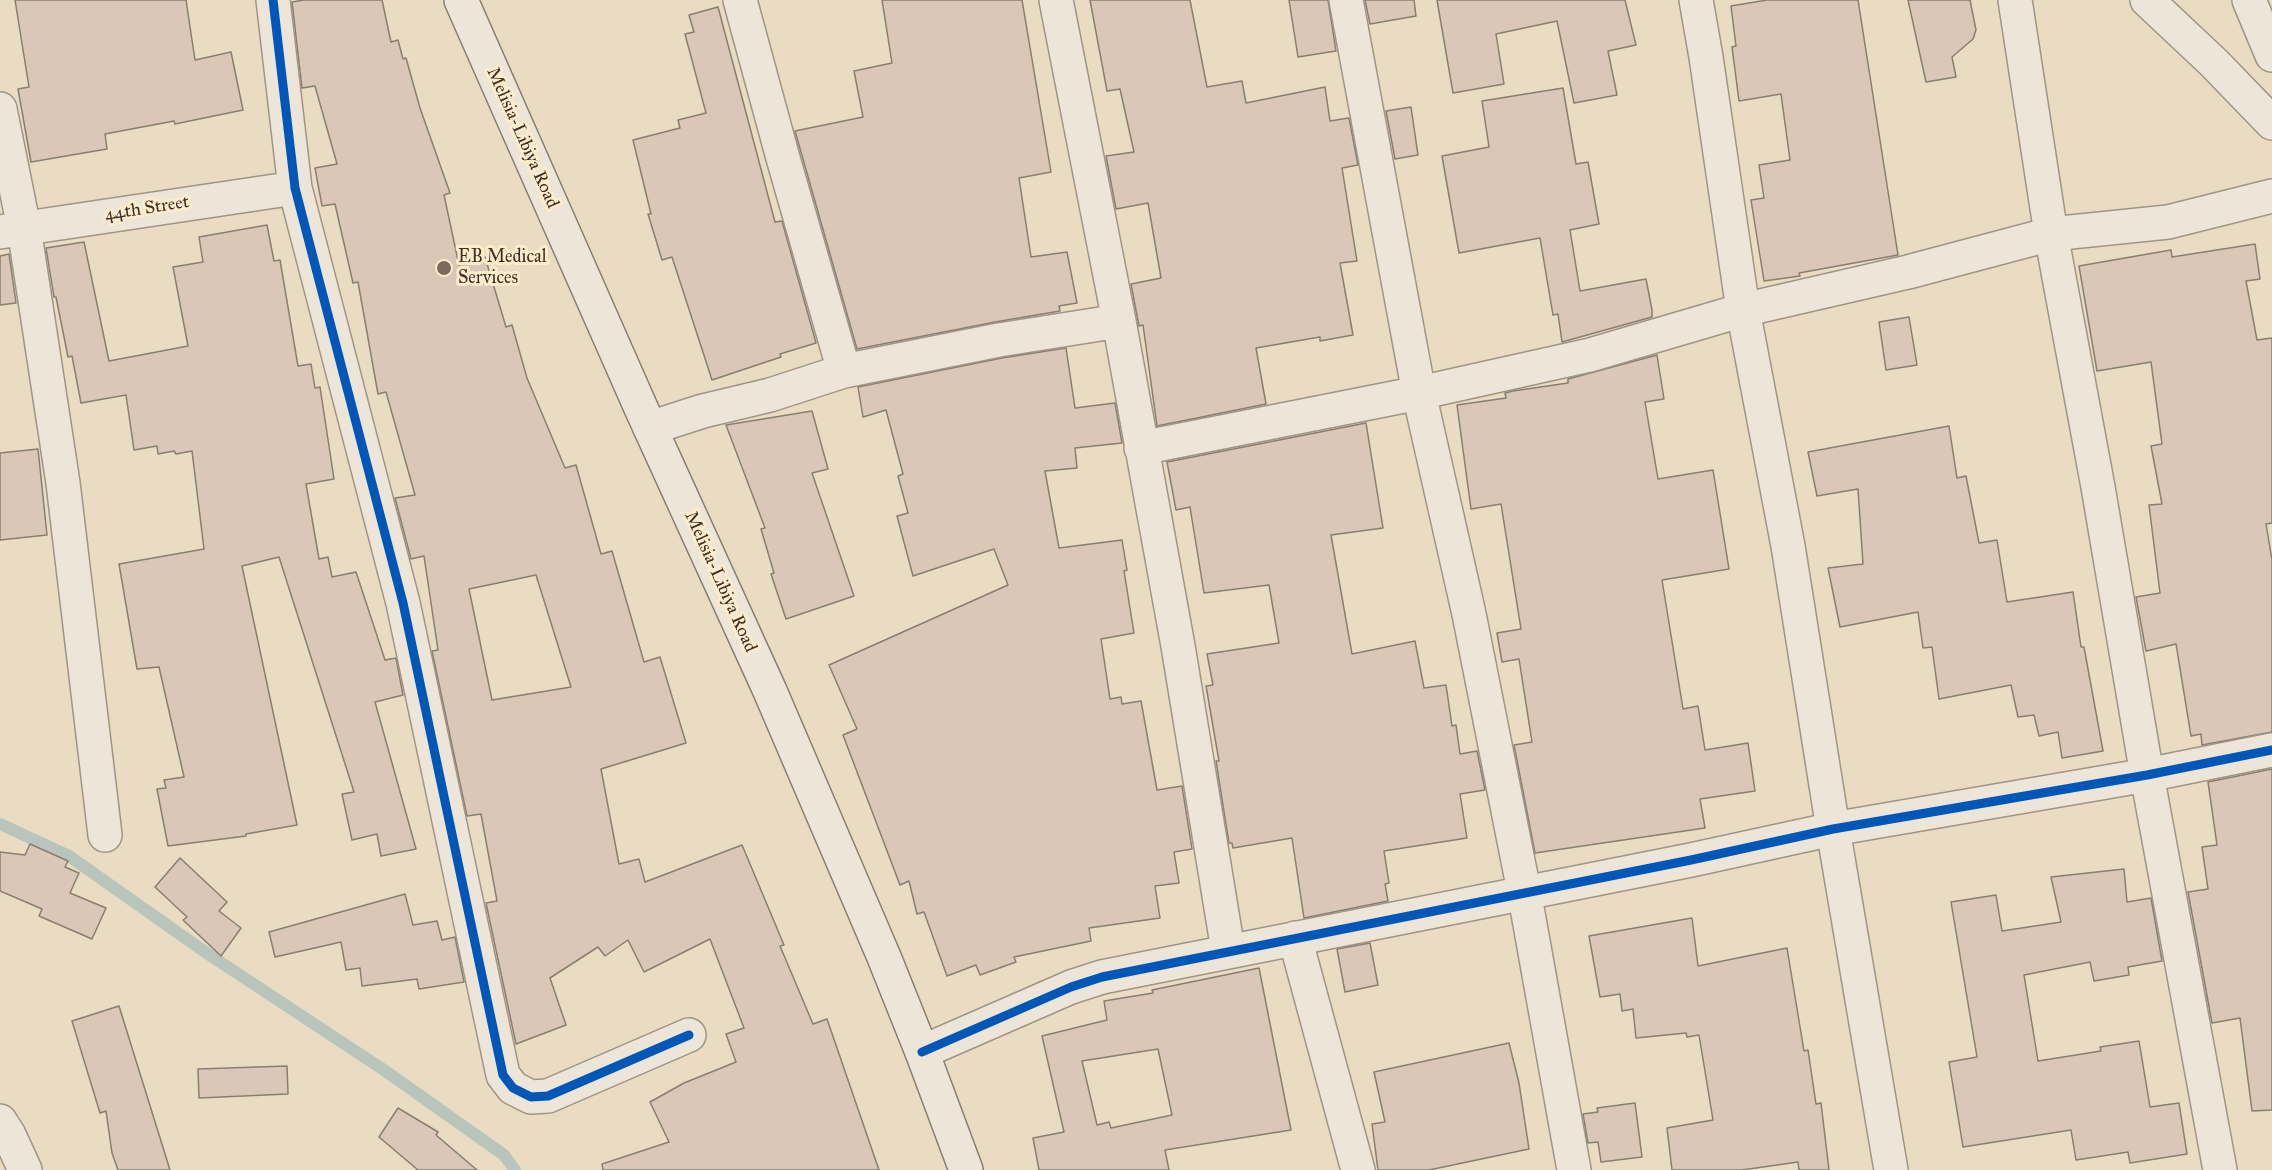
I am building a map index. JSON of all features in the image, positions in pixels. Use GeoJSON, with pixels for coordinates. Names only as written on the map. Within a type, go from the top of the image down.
{"type":"FeatureCollection","features":[{"type":"Feature","properties":{"kind":"street"},"geometry":{"type":"LineString","coordinates":[[273,0],[295,188],[403,603],[503,1075],[513,1088],[531,1097],[548,1096],[689,1035]]}},
{"type":"Feature","properties":{"kind":"street","name":"Melisia-Libiya Road"},"geometry":{"type":"LineString","coordinates":[[461,0],[774,702],[922,1052],[966,1170]]}},
{"type":"Feature","properties":{"kind":"street"},"geometry":{"type":"LineString","coordinates":[[740,0],[844,371]]}},
{"type":"Feature","properties":{"kind":"street"},"geometry":{"type":"LineString","coordinates":[[1056,0],[1119,321],[1179,646],[1228,950]]}},
{"type":"Feature","properties":{"kind":"street"},"geometry":{"type":"LineString","coordinates":[[1346,0],[1419,393],[1469,614],[1524,891],[1574,1170]]}},
{"type":"Feature","properties":{"kind":"street"},"geometry":{"type":"LineString","coordinates":[[1696,0],[1743,310],[1788,546],[1891,1170]]}},
{"type":"Feature","properties":{"kind":"street"},"geometry":{"type":"LineString","coordinates":[[2015,0],[2050,234],[2098,487],[2147,775],[2220,1170]]}},
{"type":"Feature","properties":{"kind":"street"},"geometry":{"type":"LineString","coordinates":[[2147,0],[2214,63],[2272,123]]}},
{"type":"Feature","properties":{"kind":"street"},"geometry":{"type":"LineString","coordinates":[[2249,0],[2272,55]]}},
{"type":"Feature","properties":{"kind":"street"},"geometry":{"type":"LineString","coordinates":[[0,109],[12,230],[63,483],[105,835]]}},
{"type":"Feature","properties":{"kind":"street","name":"44th Street"},"geometry":{"type":"LineString","coordinates":[[12,230],[295,188]]}},
{"type":"Feature","properties":{"kind":"street"},"geometry":{"type":"LineString","coordinates":[[1141,448],[1419,393],[1590,356],[1743,310],[1908,272],[2050,234],[2168,222],[2272,196]]}},
{"type":"Feature","properties":{"kind":"street"},"geometry":{"type":"LineString","coordinates":[[650,428],[703,411],[770,395],[844,371],[999,340],[1119,321]]}},
{"type":"Feature","properties":{"kind":"street"},"geometry":{"type":"LineString","coordinates":[[922,1052],[1071,987],[1102,977],[1524,891],[1691,860],[1833,829],[2147,775],[2272,750]]}},
{"type":"Feature","properties":{"kind":"street"},"geometry":{"type":"LineString","coordinates":[[1295,938],[1358,1170]]}},
{"type":"Feature","properties":{"kind":"street"},"geometry":{"type":"LineString","coordinates":[[0,1121],[25,1170]]}},
{"type":"Feature","properties":{"kind":"building"},"geometry":{"type":"Polygon","coordinates":[[[15,0],[186,0],[195,60],[231,52],[243,110],[175,124],[174,121],[105,134],[107,149],[31,162],[18,89],[29,87],[15,0]]]}},
{"type":"Feature","properties":{"kind":"building"},"geometry":{"type":"Polygon","coordinates":[[[382,0],[391,42],[398,40],[403,59],[406,58],[420,108],[450,193],[444,195],[459,265],[485,257],[506,327],[512,325],[527,378],[565,468],[576,465],[601,554],[612,551],[644,662],[660,657],[686,743],[601,769],[619,864],[639,859],[645,882],[742,845],[784,945],[780,946],[813,1024],[827,1019],[879,1170],[603,1170],[602,1164],[669,1142],[650,1102],[684,1083],[736,1062],[726,1034],[744,1028],[710,939],[644,972],[628,940],[605,956],[598,947],[550,978],[566,1025],[516,1044],[486,903],[497,901],[481,814],[467,816],[432,651],[438,650],[424,556],[411,559],[395,498],[415,495],[386,392],[378,394],[358,282],[353,283],[335,204],[322,206],[315,168],[337,164],[315,86],[302,88],[292,2],[382,0]],[[536,575],[469,589],[492,700],[571,687],[536,575]]]}},
{"type":"Feature","properties":{"kind":"building"},"geometry":{"type":"Polygon","coordinates":[[[882,0],[1022,0],[1051,172],[1019,178],[1031,257],[1067,252],[1077,303],[1059,306],[1060,311],[857,349],[795,131],[863,117],[854,71],[892,63],[882,0]]]}},
{"type":"Feature","properties":{"kind":"building"},"geometry":{"type":"Polygon","coordinates":[[[1090,0],[1190,0],[1207,87],[1242,81],[1246,103],[1325,87],[1330,121],[1349,118],[1358,165],[1342,168],[1357,261],[1340,263],[1353,335],[1320,341],[1320,337],[1256,348],[1266,404],[1157,426],[1143,325],[1139,326],[1131,284],[1161,278],[1148,203],[1116,209],[1106,156],[1134,152],[1120,89],[1107,91],[1090,0]]]}},
{"type":"Feature","properties":{"kind":"building"},"geometry":{"type":"Polygon","coordinates":[[[1289,0],[1328,0],[1336,51],[1298,57],[1289,0]]]}},
{"type":"Feature","properties":{"kind":"building"},"geometry":{"type":"Polygon","coordinates":[[[1365,0],[1414,0],[1416,16],[1370,24],[1365,0]]]}},
{"type":"Feature","properties":{"kind":"building"},"geometry":{"type":"Polygon","coordinates":[[[1437,0],[1625,0],[1636,45],[1608,51],[1617,95],[1574,103],[1557,21],[1496,34],[1504,84],[1453,93],[1437,0]]]}},
{"type":"Feature","properties":{"kind":"building"},"geometry":{"type":"Polygon","coordinates":[[[1767,0],[1858,0],[1898,255],[1799,273],[1800,276],[1764,281],[1751,200],[1764,198],[1759,165],[1790,160],[1781,94],[1739,101],[1732,47],[1736,46],[1731,6],[1767,0]]]}},
{"type":"Feature","properties":{"kind":"building"},"geometry":{"type":"Polygon","coordinates":[[[1908,0],[1970,0],[1976,30],[1973,39],[1952,57],[1956,77],[1926,82],[1908,0]]]}},
{"type":"Feature","properties":{"kind":"building"},"geometry":{"type":"Polygon","coordinates":[[[718,7],[775,222],[782,221],[816,343],[712,380],[672,257],[662,260],[648,214],[651,214],[633,140],[680,128],[678,120],[706,113],[685,34],[694,32],[689,15],[718,7]]]}},
{"type":"Feature","properties":{"kind":"building"},"geometry":{"type":"Polygon","coordinates":[[[1563,88],[1576,164],[1588,162],[1599,224],[1570,230],[1580,291],[1646,279],[1652,317],[1562,342],[1558,314],[1553,315],[1540,238],[1459,253],[1442,156],[1489,147],[1482,101],[1563,88]]]}},
{"type":"Feature","properties":{"kind":"building"},"geometry":{"type":"Polygon","coordinates":[[[1411,107],[1418,155],[1395,159],[1386,111],[1411,107]]]}},
{"type":"Feature","properties":{"kind":"building"},"geometry":{"type":"Polygon","coordinates":[[[267,225],[274,261],[280,260],[298,366],[311,364],[315,388],[320,387],[334,479],[306,484],[319,559],[328,557],[332,577],[356,572],[385,660],[396,658],[403,695],[375,702],[416,849],[381,856],[377,834],[352,840],[342,794],[354,792],[279,557],[242,566],[297,825],[246,834],[246,836],[168,846],[157,789],[166,788],[164,780],[184,777],[159,667],[137,669],[119,564],[204,549],[192,451],[158,454],[157,446],[134,450],[126,395],[81,403],[72,356],[68,357],[56,297],[54,297],[46,248],[84,242],[109,361],[188,346],[173,267],[203,262],[199,237],[267,225]]]}},
{"type":"Feature","properties":{"kind":"building"},"geometry":{"type":"Polygon","coordinates":[[[2255,244],[2260,279],[2246,281],[2257,340],[2272,338],[2272,523],[2266,524],[2272,560],[2272,732],[2202,745],[2201,734],[2191,736],[2176,644],[2146,651],[2136,597],[2160,593],[2149,505],[2162,504],[2151,446],[2162,444],[2151,362],[2097,371],[2079,266],[2171,250],[2172,257],[2255,244]]]}},
{"type":"Feature","properties":{"kind":"building"},"geometry":{"type":"Polygon","coordinates":[[[9,254],[16,303],[0,305],[0,256],[9,254]]]}},
{"type":"Feature","properties":{"kind":"building"},"geometry":{"type":"Polygon","coordinates":[[[1909,317],[1917,365],[1886,370],[1879,322],[1909,317]]]}},
{"type":"Feature","properties":{"kind":"building"},"geometry":{"type":"Polygon","coordinates":[[[1066,348],[1075,408],[1115,403],[1122,443],[1075,448],[1077,468],[1045,471],[1059,548],[1122,540],[1127,570],[1124,571],[1134,633],[1101,639],[1110,699],[1121,697],[1122,704],[1141,701],[1157,790],[1182,786],[1192,849],[1174,852],[1179,883],[1155,886],[1160,918],[1089,928],[1091,941],[1014,957],[1016,962],[980,975],[976,965],[947,976],[924,912],[917,914],[909,881],[900,885],[843,735],[857,729],[829,665],[1008,585],[994,549],[913,576],[897,516],[908,513],[898,476],[903,474],[886,410],[863,417],[858,387],[1002,358],[1066,348]]]}},
{"type":"Feature","properties":{"kind":"building"},"geometry":{"type":"Polygon","coordinates":[[[1657,355],[1664,399],[1645,402],[1658,479],[1713,470],[1729,569],[1662,580],[1683,709],[1698,706],[1705,750],[1748,743],[1755,791],[1700,799],[1705,828],[1535,853],[1514,745],[1532,742],[1519,659],[1502,662],[1497,633],[1521,629],[1501,504],[1471,509],[1457,405],[1506,398],[1505,393],[1513,391],[1568,383],[1568,379],[1657,355]]]}},
{"type":"Feature","properties":{"kind":"building"},"geometry":{"type":"Polygon","coordinates":[[[812,411],[828,469],[812,473],[854,596],[786,619],[771,574],[774,573],[761,529],[765,528],[726,425],[812,411]]]}},
{"type":"Feature","properties":{"kind":"building"},"geometry":{"type":"Polygon","coordinates":[[[1366,423],[1383,528],[1331,535],[1352,654],[1415,641],[1424,688],[1446,685],[1452,726],[1456,725],[1460,754],[1477,751],[1485,790],[1460,794],[1467,838],[1384,851],[1389,883],[1385,884],[1388,901],[1304,918],[1292,838],[1233,848],[1232,843],[1229,843],[1216,761],[1219,761],[1206,686],[1213,685],[1207,654],[1279,643],[1269,585],[1204,593],[1190,507],[1176,510],[1167,462],[1366,423]]]}},
{"type":"Feature","properties":{"kind":"building"},"geometry":{"type":"Polygon","coordinates":[[[1949,426],[1957,478],[1966,476],[1979,543],[1997,540],[2007,602],[2073,592],[2081,647],[2084,647],[2103,751],[2062,758],[2058,732],[2039,736],[2034,715],[2018,717],[2011,685],[1939,699],[1932,647],[1923,648],[1918,612],[1840,627],[1828,568],[1863,564],[1858,489],[1817,496],[1808,452],[1949,426]]]}},
{"type":"Feature","properties":{"kind":"building"},"geometry":{"type":"Polygon","coordinates":[[[38,449],[47,535],[0,540],[0,453],[38,449]]]}},
{"type":"Feature","properties":{"kind":"building"},"geometry":{"type":"Polygon","coordinates":[[[2272,769],[2272,1110],[2252,1111],[2240,1018],[2212,1023],[2188,892],[2208,889],[2202,847],[2217,845],[2208,782],[2272,769]]]}},
{"type":"Feature","properties":{"kind":"building"},"geometry":{"type":"Polygon","coordinates":[[[30,844],[68,861],[65,867],[79,873],[70,893],[106,908],[92,939],[39,916],[42,909],[0,891],[0,852],[25,855],[30,844]]]}},
{"type":"Feature","properties":{"kind":"building"},"geometry":{"type":"Polygon","coordinates":[[[180,858],[227,902],[219,911],[241,928],[221,956],[183,920],[187,917],[155,887],[180,858]]]}},
{"type":"Feature","properties":{"kind":"building"},"geometry":{"type":"Polygon","coordinates":[[[2124,869],[2127,902],[2151,898],[2162,961],[2128,967],[2129,975],[2094,981],[2090,962],[2024,975],[2038,1061],[2101,1051],[2100,1047],[2139,1041],[2150,1107],[2179,1103],[2187,1154],[2130,1163],[2128,1152],[2076,1160],[2071,1130],[1963,1147],[1949,1062],[1977,1057],[1951,902],[1996,895],[2002,931],[2061,922],[2051,877],[2124,869]]]}},
{"type":"Feature","properties":{"kind":"building"},"geometry":{"type":"Polygon","coordinates":[[[405,894],[413,925],[437,921],[442,940],[455,937],[464,982],[419,989],[417,979],[362,986],[360,968],[346,970],[341,942],[275,957],[269,932],[405,894]]]}},
{"type":"Feature","properties":{"kind":"building"},"geometry":{"type":"Polygon","coordinates":[[[1692,918],[1698,966],[1787,948],[1804,1051],[1808,1050],[1816,1104],[1821,1103],[1829,1170],[1799,1170],[1798,1162],[1742,1170],[1672,1170],[1667,1128],[1713,1120],[1699,1035],[1687,1037],[1686,1033],[1636,1038],[1633,1009],[1622,1011],[1620,994],[1600,997],[1589,936],[1692,918]]]}},
{"type":"Feature","properties":{"kind":"building"},"geometry":{"type":"Polygon","coordinates":[[[1370,943],[1378,985],[1345,992],[1337,949],[1370,943]]]}},
{"type":"Feature","properties":{"kind":"building"},"geometry":{"type":"Polygon","coordinates":[[[1259,968],[1291,1130],[1165,1150],[1169,1170],[1039,1170],[1033,1138],[1064,1132],[1042,1036],[1107,1020],[1104,1001],[1153,993],[1152,990],[1259,968]],[[1158,1049],[1082,1061],[1097,1125],[1109,1122],[1111,1128],[1172,1115],[1158,1049]]]}},
{"type":"Feature","properties":{"kind":"building"},"geometry":{"type":"Polygon","coordinates":[[[119,1006],[170,1170],[118,1170],[112,1153],[106,1111],[100,1113],[72,1021],[119,1006]]]}},
{"type":"Feature","properties":{"kind":"building"},"geometry":{"type":"Polygon","coordinates":[[[1509,1043],[1519,1083],[1529,1149],[1429,1170],[1378,1170],[1372,1124],[1385,1122],[1374,1072],[1509,1043]]]}},
{"type":"Feature","properties":{"kind":"building"},"geometry":{"type":"Polygon","coordinates":[[[287,1066],[288,1094],[199,1098],[198,1069],[287,1066]]]}},
{"type":"Feature","properties":{"kind":"building"},"geometry":{"type":"Polygon","coordinates":[[[1635,1103],[1642,1157],[1601,1162],[1598,1142],[1588,1143],[1583,1114],[1598,1112],[1597,1108],[1635,1103]]]}},
{"type":"Feature","properties":{"kind":"building"},"geometry":{"type":"Polygon","coordinates":[[[398,1108],[438,1132],[436,1135],[477,1170],[418,1170],[379,1137],[398,1108]]]}},
{"type":"Feature","properties":{"kind":"waterway"},"geometry":{"type":"LineString","coordinates":[[0,824],[69,856],[208,954],[384,1070],[504,1155],[515,1170]]}},
{"type":"Feature","properties":{"kind":"cycle path"},"geometry":{"type":"LineString","coordinates":[[273,0],[295,188],[403,603],[503,1075],[513,1088],[531,1097],[548,1096],[689,1035]]}},
{"type":"Feature","properties":{"kind":"cycle path"},"geometry":{"type":"LineString","coordinates":[[922,1052],[1071,987],[1102,977],[1691,860],[1833,829],[2147,775],[2272,750]]}},
{"type":"Feature","properties":{"kind":"place","name":"EB Medical Services"},"geometry":{"type":"Point","coordinates":[444,268]}}]}
